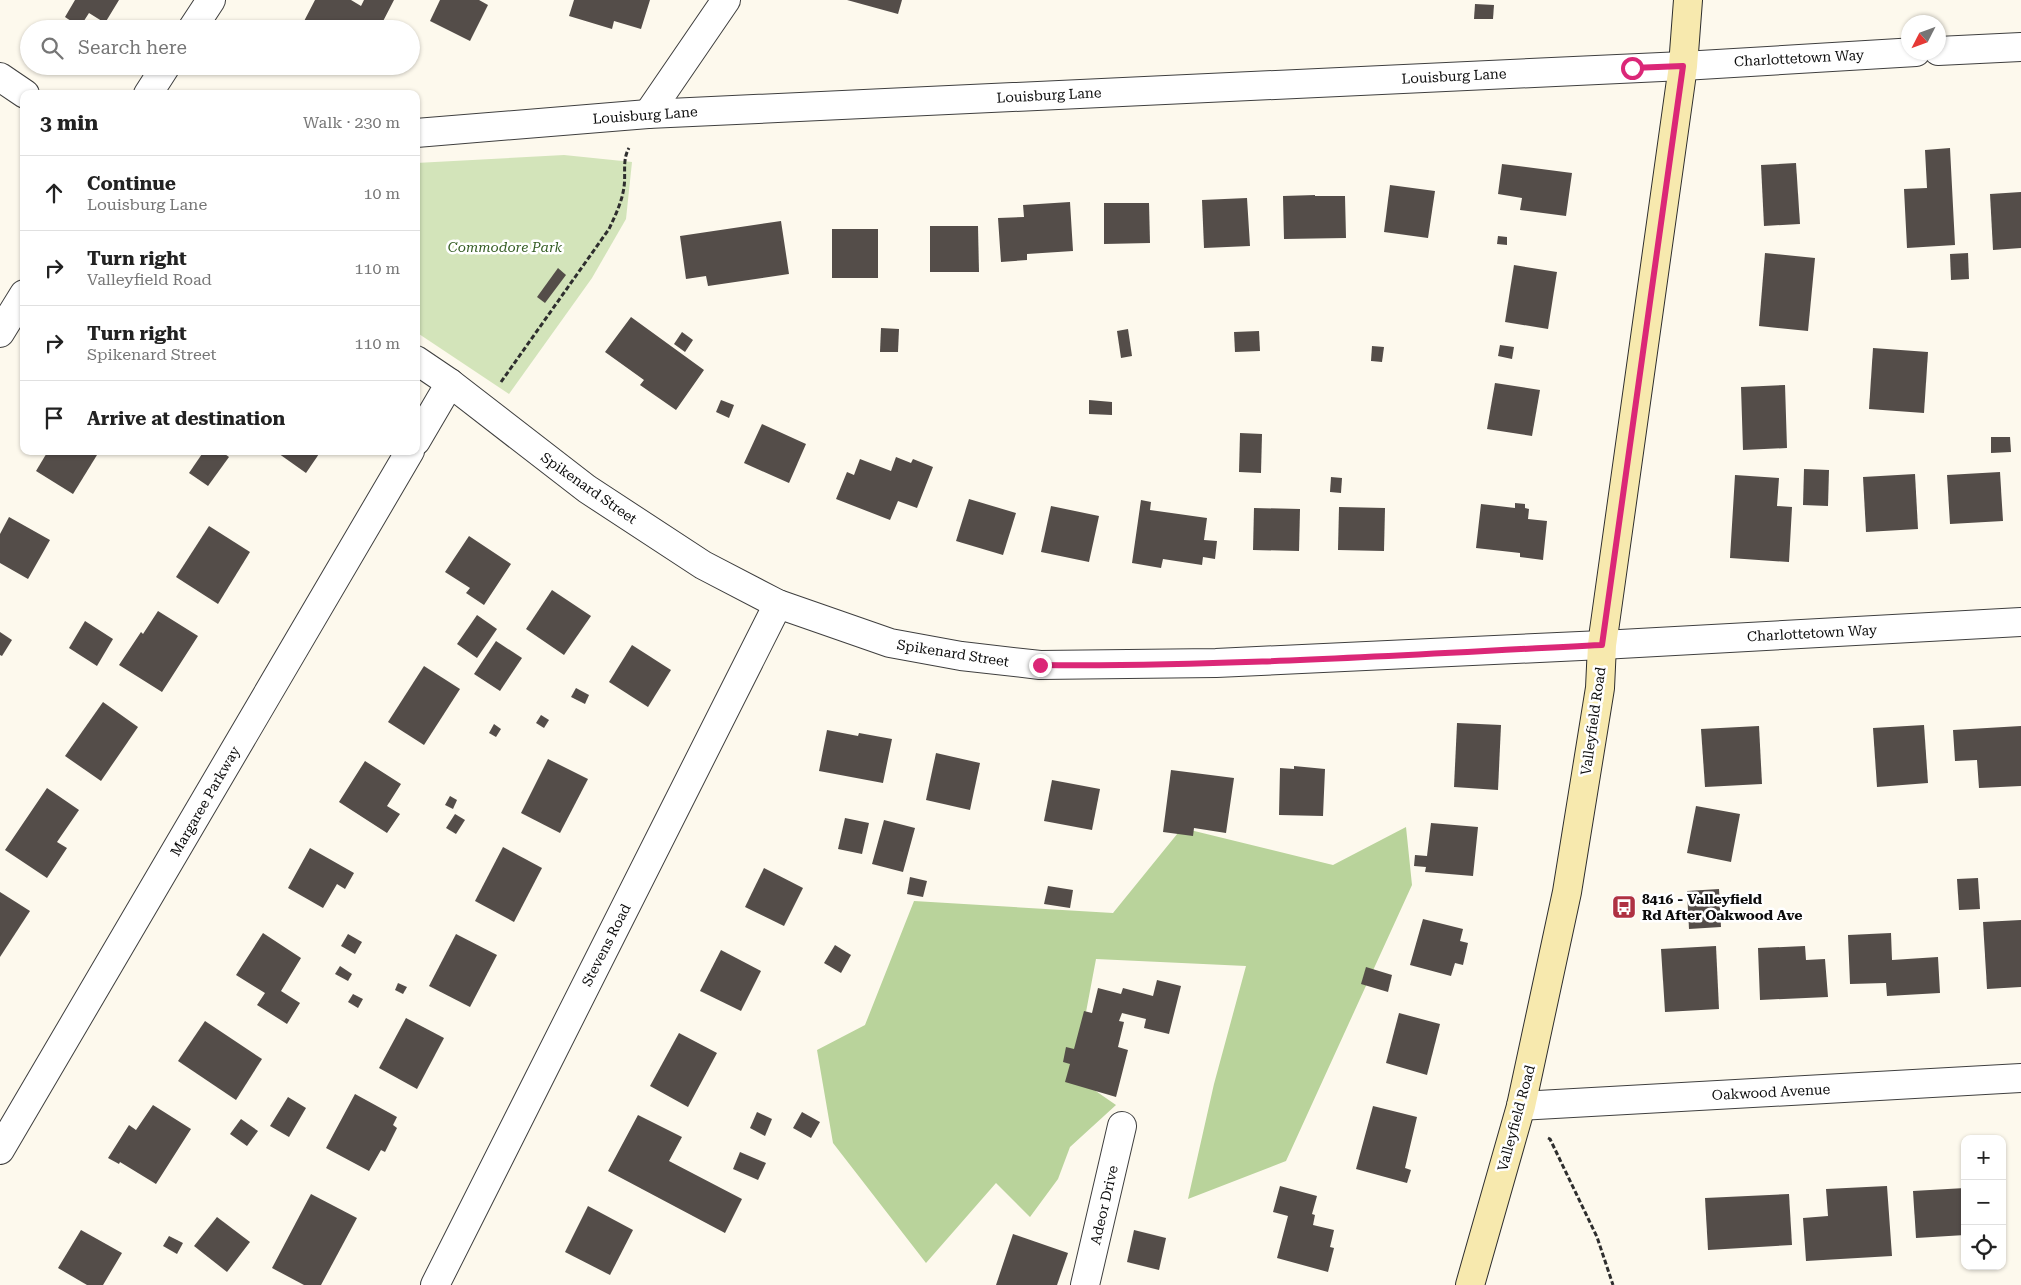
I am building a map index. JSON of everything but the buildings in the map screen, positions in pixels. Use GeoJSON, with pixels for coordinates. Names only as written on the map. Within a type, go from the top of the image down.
{"type":"FeatureCollection","features":[{"type":"Feature","properties":{"kind":"street"},"geometry":{"type":"LineString","coordinates":[[198,20],[211,0]]}},
{"type":"Feature","properties":{"kind":"street"},"geometry":{"type":"LineString","coordinates":[[648,114],[726,0]]}},
{"type":"Feature","properties":{"kind":"street","name":"Valleyfield Road"},"geometry":{"type":"LineString","coordinates":[[1470,1285],[1518,1118],[1566,892],[1600,688],[1602,645],[1683,66],[1688,0]]}},
{"type":"Feature","properties":{"kind":"street"},"geometry":{"type":"LineString","coordinates":[[1946,51],[2021,47]]}},
{"type":"Feature","properties":{"kind":"street","name":"Charlottetown Way"},"geometry":{"type":"LineString","coordinates":[[1683,66],[1901,53]]}},
{"type":"Feature","properties":{"kind":"street","name":"Louisburg Lane"},"geometry":{"type":"LineString","coordinates":[[420,133],[648,114],[1683,66]]}},
{"type":"Feature","properties":{"kind":"street"},"geometry":{"type":"LineString","coordinates":[[151,90],[160,75]]}},
{"type":"Feature","properties":{"kind":"street"},"geometry":{"type":"LineString","coordinates":[[0,77],[20,91]]}},
{"type":"Feature","properties":{"kind":"street"},"geometry":{"type":"LineString","coordinates":[[0,333],[20,300]]}},
{"type":"Feature","properties":{"kind":"street","name":"Spikenard Street"},"geometry":{"type":"LineString","coordinates":[[420,363],[450,383],[595,494],[703,565],[778,604],[890,643],[961,656],[1040,665],[1118,666],[1602,645]]}},
{"type":"Feature","properties":{"kind":"street"},"geometry":{"type":"LineString","coordinates":[[420,434],[450,383]]}},
{"type":"Feature","properties":{"kind":"street","name":"Margaree Parkway"},"geometry":{"type":"LineString","coordinates":[[0,1150],[408,455]]}},
{"type":"Feature","properties":{"kind":"street","name":"Stevens Road"},"geometry":{"type":"LineString","coordinates":[[435,1285],[778,604]]}},
{"type":"Feature","properties":{"kind":"street","name":"Charlottetown Way"},"geometry":{"type":"LineString","coordinates":[[1602,645],[2021,622]]}},
{"type":"Feature","properties":{"kind":"street","name":"Oakwood Avenue"},"geometry":{"type":"LineString","coordinates":[[1518,1118],[2021,1078]]}},
{"type":"Feature","properties":{"kind":"street","name":"Adeor Drive"},"geometry":{"type":"LineString","coordinates":[[1085,1285],[1122,1126]]}},
{"type":"Feature","properties":{"kind":"path"},"geometry":{"type":"LineString","coordinates":[[482,409],[609,229],[624,188],[625,154],[648,114]]}},
{"type":"Feature","properties":{"kind":"path"},"geometry":{"type":"LineString","coordinates":[[1518,1118],[1550,1139],[1597,1237],[1613,1285]]}},
{"type":"Feature","properties":{"kind":"green space","name":"Commodore Park"},"geometry":{"type":"Polygon","coordinates":[[[564,155],[632,162],[626,219],[592,278],[509,394],[420,335],[420,163],[564,155]]]}},
{"type":"Feature","properties":{"kind":"green space"},"geometry":{"type":"Polygon","coordinates":[[[1406,827],[1412,885],[1286,1161],[1188,1199],[1214,1084],[1246,966],[1096,959],[1074,1076],[1116,1105],[1070,1147],[1058,1179],[1030,1217],[996,1183],[926,1263],[833,1143],[817,1050],[865,1025],[914,901],[1113,913],[1182,828],[1333,865],[1406,827]]]}},
{"type":"Feature","properties":{"kind":"place","name":"8416 - Valleyfield Rd After Oakwood Ave"},"geometry":{"type":"Point","coordinates":[1624,907]}},
{"type":"Feature","properties":{"kind":"route"},"geometry":{"type":"LineString","coordinates":[[1040,665],[1118,666],[1216,663],[1602,645],[1683,66],[1632,68]]}}]}
